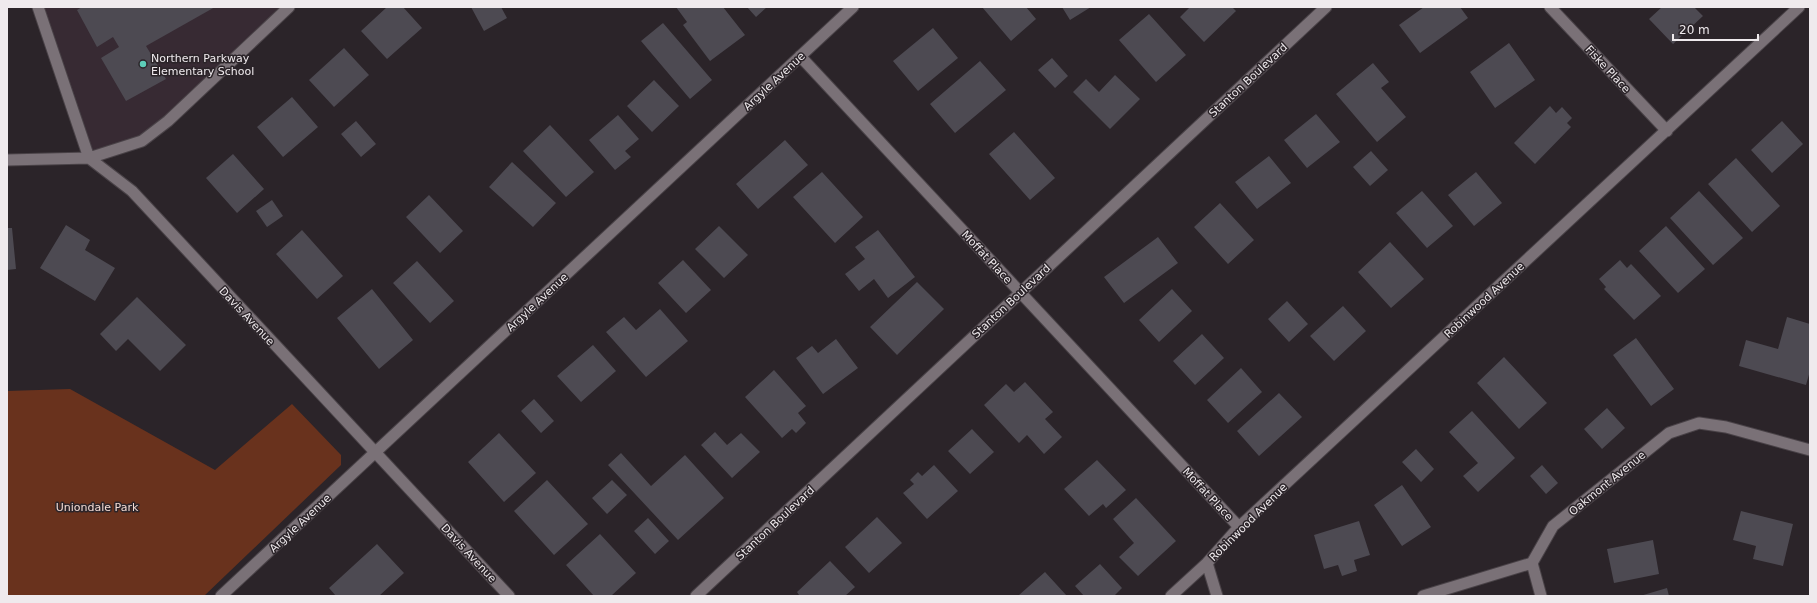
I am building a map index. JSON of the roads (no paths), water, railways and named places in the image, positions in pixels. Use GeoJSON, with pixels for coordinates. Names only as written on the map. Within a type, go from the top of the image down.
{"type":"FeatureCollection","features":[{"type":"Feature","properties":{"kind":"street"},"geometry":{"type":"LineString","coordinates":[[38,7],[89,158]]}},
{"type":"Feature","properties":{"kind":"street"},"geometry":{"type":"LineString","coordinates":[[7,160],[89,158],[142,141],[168,121],[289,7]]}},
{"type":"Feature","properties":{"kind":"street","name":"Argyle Avenue"},"geometry":{"type":"LineString","coordinates":[[221,596],[853,7]]}},
{"type":"Feature","properties":{"kind":"street","name":"Stanton Boulevard"},"geometry":{"type":"LineString","coordinates":[[696,596],[1326,7]]}},
{"type":"Feature","properties":{"kind":"street","name":"Fiske Place"},"geometry":{"type":"LineString","coordinates":[[1550,7],[1667,131]]}},
{"type":"Feature","properties":{"kind":"street","name":"Robinwood Avenue"},"geometry":{"type":"LineString","coordinates":[[1171,596],[1207,563],[1239,528],[1799,7]]}},
{"type":"Feature","properties":{"kind":"street","name":"Moffat Place"},"geometry":{"type":"LineString","coordinates":[[800,56],[1239,528]]}},
{"type":"Feature","properties":{"kind":"street","name":"Davis Avenue"},"geometry":{"type":"LineString","coordinates":[[89,158],[132,191],[509,596]]}},
{"type":"Feature","properties":{"kind":"street","name":"Oakmont Avenue"},"geometry":{"type":"LineString","coordinates":[[1532,563],[1553,526],[1669,433],[1699,423],[1726,427],[1810,450]]}},
{"type":"Feature","properties":{"kind":"street"},"geometry":{"type":"LineString","coordinates":[[1207,563],[1217,596]]}},
{"type":"Feature","properties":{"kind":"street"},"geometry":{"type":"LineString","coordinates":[[1423,596],[1532,563],[1541,596]]}},
{"type":"Feature","properties":{"kind":"place","name":"Northern Parkway Elementary School"},"geometry":{"type":"Point","coordinates":[143,64]}},
{"type":"Feature","properties":{"kind":"park label","name":"Uniondale Park"},"geometry":{"type":"Point","coordinates":[97,507]}}]}
